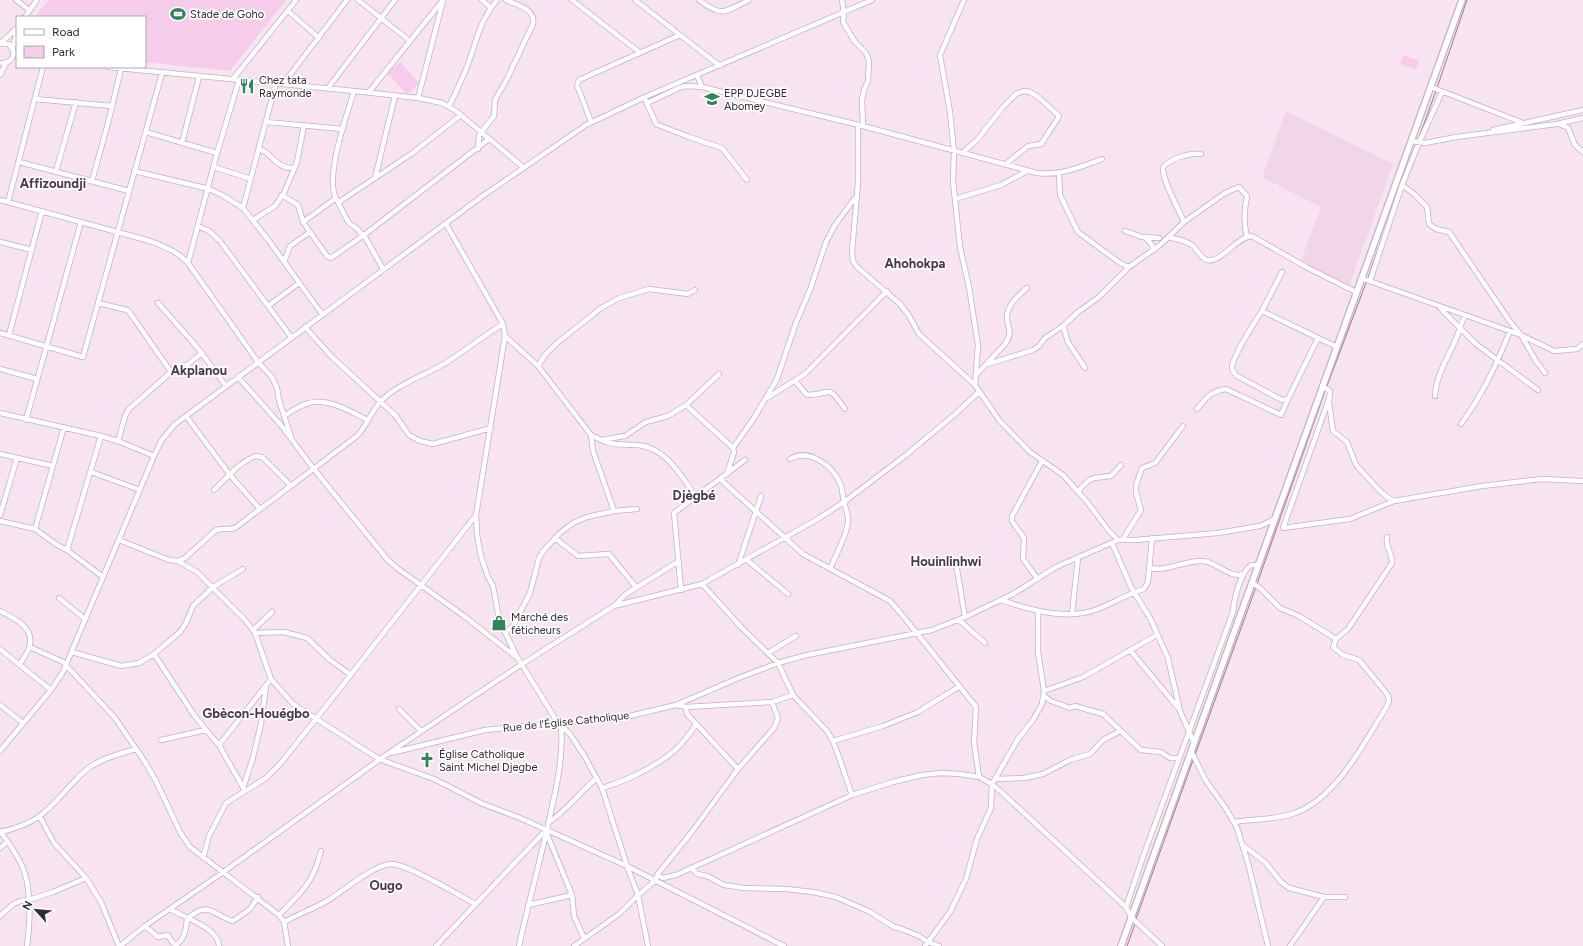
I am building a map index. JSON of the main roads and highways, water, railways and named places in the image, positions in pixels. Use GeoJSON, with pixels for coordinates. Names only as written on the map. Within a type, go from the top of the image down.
{"type":"FeatureCollection","features":[{"type":"Feature","properties":{"kind":"main road"},"geometry":{"type":"LineString","coordinates":[[1121,946],[1191,751],[1255,585],[1259,565],[1322,386],[1462,0]]}},
{"type":"Feature","properties":{"kind":"waterway"},"geometry":{"type":"LineString","coordinates":[[1437,88],[1467,0]]}},
{"type":"Feature","properties":{"kind":"waterway"},"geometry":{"type":"LineString","coordinates":[[1418,140],[1436,91]]}},
{"type":"Feature","properties":{"kind":"waterway"},"geometry":{"type":"LineString","coordinates":[[1368,278],[1378,249]]}},
{"type":"Feature","properties":{"kind":"waterway"},"geometry":{"type":"LineString","coordinates":[[1327,386],[1366,283]]}},
{"type":"Feature","properties":{"kind":"waterway"},"geometry":{"type":"LineString","coordinates":[[1257,584],[1325,391]]}},
{"type":"Feature","properties":{"kind":"waterway"},"geometry":{"type":"LineString","coordinates":[[1195,755],[1256,587]]}},
{"type":"Feature","properties":{"kind":"waterway"},"geometry":{"type":"LineString","coordinates":[[1136,919],[1193,760]]}},
{"type":"Feature","properties":{"kind":"waterway"},"geometry":{"type":"LineString","coordinates":[[1127,946],[1135,924]]}},
{"type":"Feature","properties":{"kind":"place","name":"Stade de Goho"},"geometry":{"type":"Point","coordinates":[178,14]}},
{"type":"Feature","properties":{"kind":"place","name":"Chez tata Raymonde"},"geometry":{"type":"Point","coordinates":[247,86]}},
{"type":"Feature","properties":{"kind":"place","name":"EPP DJEGBE Abomey"},"geometry":{"type":"Point","coordinates":[712,99]}},
{"type":"Feature","properties":{"kind":"place","name":"Marché des féticheurs"},"geometry":{"type":"Point","coordinates":[499,623]}},
{"type":"Feature","properties":{"kind":"place","name":"Église Catholique Saint Michel Djegbe"},"geometry":{"type":"Point","coordinates":[427,760]}},
{"type":"Feature","properties":{"kind":"district","name":"Affizoundji"},"geometry":{"type":"Point","coordinates":[53,183]}},
{"type":"Feature","properties":{"kind":"district","name":"Ahohokpa"},"geometry":{"type":"Point","coordinates":[915,263]}},
{"type":"Feature","properties":{"kind":"district","name":"Akplanou"},"geometry":{"type":"Point","coordinates":[199,370]}},
{"type":"Feature","properties":{"kind":"district","name":"Djègbé"},"geometry":{"type":"Point","coordinates":[694,495]}},
{"type":"Feature","properties":{"kind":"district","name":"Houinlinhwi"},"geometry":{"type":"Point","coordinates":[946,561]}},
{"type":"Feature","properties":{"kind":"district","name":"Gbècon-Houégbo"},"geometry":{"type":"Point","coordinates":[256,713]}},
{"type":"Feature","properties":{"kind":"district","name":"Ougo"},"geometry":{"type":"Point","coordinates":[386,885]}}]}
